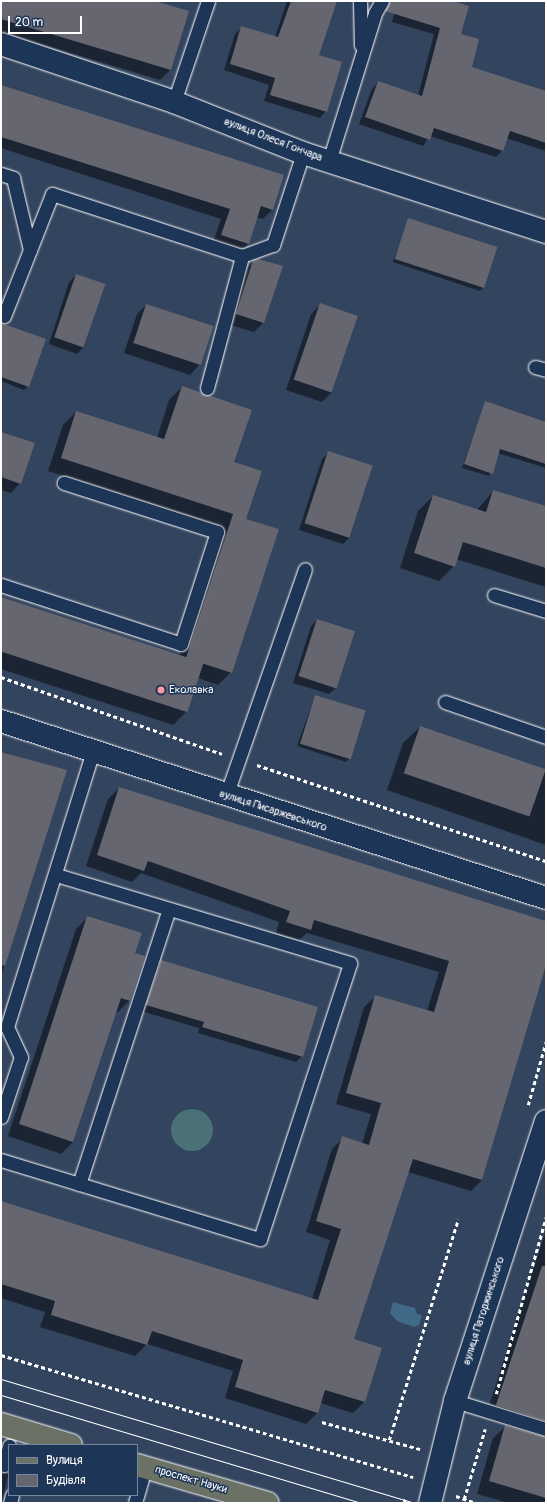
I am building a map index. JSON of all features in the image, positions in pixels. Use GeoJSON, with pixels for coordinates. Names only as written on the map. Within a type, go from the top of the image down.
{"type":"FeatureCollection","features":[{"type":"Feature","properties":{"kind":"main road"},"geometry":{"type":"LineString","coordinates":[[15,1437],[64,1444]]}},
{"type":"Feature","properties":{"kind":"main road","name":"проспект Науки"},"geometry":{"type":"LineString","coordinates":[[141,1466],[268,1503]]}},
{"type":"Feature","properties":{"kind":"street","name":"вулиця Олеся Гончара"},"geometry":{"type":"LineString","coordinates":[[1,44],[174,102],[303,153],[546,232]]}},
{"type":"Feature","properties":{"kind":"street","name":"вулиця Писаржевського"},"geometry":{"type":"LineString","coordinates":[[1,721],[226,796],[546,898]]}},
{"type":"Feature","properties":{"kind":"street","name":"вулиця Паторжинського"},"geometry":{"type":"LineString","coordinates":[[430,1503],[455,1401],[546,1121]]}},
{"type":"Feature","properties":{"kind":"lane"},"geometry":{"type":"LineString","coordinates":[[174,102],[208,1]]}},
{"type":"Feature","properties":{"kind":"lane"},"geometry":{"type":"LineString","coordinates":[[360,1],[361,57]]}},
{"type":"Feature","properties":{"kind":"lane"},"geometry":{"type":"LineString","coordinates":[[329,161],[375,13],[382,1]]}},
{"type":"Feature","properties":{"kind":"lane"},"geometry":{"type":"LineString","coordinates":[[4,316],[52,194],[242,256],[273,244],[303,153]]}},
{"type":"Feature","properties":{"kind":"lane"},"geometry":{"type":"LineString","coordinates":[[1,174],[13,178],[30,250]]}},
{"type":"Feature","properties":{"kind":"lane"},"geometry":{"type":"LineString","coordinates":[[207,388],[242,256]]}},
{"type":"Feature","properties":{"kind":"lane"},"geometry":{"type":"LineString","coordinates":[[1,585],[181,644],[217,532],[64,483]]}},
{"type":"Feature","properties":{"kind":"lane"},"geometry":{"type":"LineString","coordinates":[[226,796],[305,569]]}},
{"type":"Feature","properties":{"kind":"lane"},"geometry":{"type":"LineString","coordinates":[[494,595],[546,611]]}},
{"type":"Feature","properties":{"kind":"lane"},"geometry":{"type":"LineString","coordinates":[[445,702],[546,737]]}},
{"type":"Feature","properties":{"kind":"lane"},"geometry":{"type":"LineString","coordinates":[[1,1117],[21,1057],[7,1027],[56,875],[93,751]]}},
{"type":"Feature","properties":{"kind":"lane"},"geometry":{"type":"LineString","coordinates":[[1,1160],[260,1239],[350,963],[56,875]]}},
{"type":"Feature","properties":{"kind":"lane"},"geometry":{"type":"LineString","coordinates":[[79,1184],[168,909]]}},
{"type":"Feature","properties":{"kind":"lane"},"geometry":{"type":"LineString","coordinates":[[455,1401],[546,1429]]}},
{"type":"Feature","properties":{"kind":"lane"},"geometry":{"type":"LineString","coordinates":[[4,1465],[8,1455]]}},
{"type":"Feature","properties":{"kind":"lane"},"geometry":{"type":"LineString","coordinates":[[138,1484],[141,1466]]}},
{"type":"Feature","properties":{"kind":"path"},"geometry":{"type":"LineString","coordinates":[[1,677],[239,760],[546,861]]}},
{"type":"Feature","properties":{"kind":"path"},"geometry":{"type":"LineString","coordinates":[[464,1499],[491,1411],[546,1217]]}},
{"type":"Feature","properties":{"kind":"path"},"geometry":{"type":"LineString","coordinates":[[389,1440],[458,1220]]}},
{"type":"Feature","properties":{"kind":"path"},"geometry":{"type":"LineString","coordinates":[[1,1355],[422,1479]]}},
{"type":"Feature","properties":{"kind":"path"},"geometry":{"type":"LineString","coordinates":[[322,1422],[423,1449]]}},
{"type":"Feature","properties":{"kind":"green space"},"geometry":{"type":"Polygon","coordinates":[[[192,1109],[207,1115],[213,1130],[207,1145],[192,1151],[177,1145],[171,1130],[177,1115],[192,1109]]]}},
{"type":"Feature","properties":{"kind":"water"},"geometry":{"type":"Polygon","coordinates":[[[393,1302],[415,1308],[417,1314],[422,1315],[419,1325],[414,1327],[397,1321],[390,1313],[393,1302]]]}},
{"type":"Feature","properties":{"kind":"building"},"geometry":{"type":"Polygon","coordinates":[[[1,1],[155,1],[189,11],[171,70],[1,19],[1,1]]]}},
{"type":"Feature","properties":{"kind":"building"},"geometry":{"type":"Polygon","coordinates":[[[291,1],[337,1],[319,55],[342,62],[327,112],[270,95],[275,78],[230,64],[241,26],[278,37],[291,1]]]}},
{"type":"Feature","properties":{"kind":"building"},"geometry":{"type":"Polygon","coordinates":[[[390,1],[453,1],[469,6],[461,34],[479,39],[472,67],[546,91],[546,143],[510,131],[503,151],[434,128],[430,140],[365,117],[378,81],[422,96],[440,28],[385,11],[390,1]]]}},
{"type":"Feature","properties":{"kind":"building"},"geometry":{"type":"Polygon","coordinates":[[[1,85],[284,175],[273,210],[261,206],[249,244],[221,235],[230,209],[1,137],[1,85]]]}},
{"type":"Feature","properties":{"kind":"building"},"geometry":{"type":"Polygon","coordinates":[[[408,218],[497,247],[484,288],[395,259],[408,218]]]}},
{"type":"Feature","properties":{"kind":"building"},"geometry":{"type":"Polygon","coordinates":[[[258,259],[283,266],[264,323],[236,314],[253,260],[258,259]]]}},
{"type":"Feature","properties":{"kind":"building"},"geometry":{"type":"Polygon","coordinates":[[[76,274],[105,284],[83,347],[54,337],[76,274]]]}},
{"type":"Feature","properties":{"kind":"building"},"geometry":{"type":"Polygon","coordinates":[[[320,303],[358,316],[331,393],[294,380],[320,303]]]}},
{"type":"Feature","properties":{"kind":"building"},"geometry":{"type":"Polygon","coordinates":[[[146,304],[214,326],[201,365],[133,343],[146,304]]]}},
{"type":"Feature","properties":{"kind":"building"},"geometry":{"type":"Polygon","coordinates":[[[1,323],[46,339],[29,387],[1,377],[1,323]]]}},
{"type":"Feature","properties":{"kind":"building"},"geometry":{"type":"Polygon","coordinates":[[[182,386],[252,410],[234,462],[262,471],[246,519],[279,529],[232,673],[186,658],[233,514],[61,458],[76,411],[164,439],[182,386]]]}},
{"type":"Feature","properties":{"kind":"building"},"geometry":{"type":"Polygon","coordinates":[[[485,401],[546,422],[546,464],[500,449],[493,474],[464,464],[485,401]]]}},
{"type":"Feature","properties":{"kind":"building"},"geometry":{"type":"Polygon","coordinates":[[[1,432],[35,443],[21,484],[1,477],[1,432]]]}},
{"type":"Feature","properties":{"kind":"building"},"geometry":{"type":"Polygon","coordinates":[[[328,451],[373,466],[349,538],[305,523],[328,451]]]}},
{"type":"Feature","properties":{"kind":"building"},"geometry":{"type":"Polygon","coordinates":[[[493,490],[546,506],[546,568],[463,542],[455,567],[414,553],[433,495],[486,512],[493,490]]]}},
{"type":"Feature","properties":{"kind":"building"},"geometry":{"type":"Polygon","coordinates":[[[1,597],[204,663],[188,712],[1,652],[1,597]]]}},
{"type":"Feature","properties":{"kind":"building"},"geometry":{"type":"Polygon","coordinates":[[[317,619],[355,631],[337,688],[298,676],[317,619]]]}},
{"type":"Feature","properties":{"kind":"building"},"geometry":{"type":"Polygon","coordinates":[[[315,695],[366,710],[351,759],[300,744],[315,695]]]}},
{"type":"Feature","properties":{"kind":"building"},"geometry":{"type":"Polygon","coordinates":[[[420,726],[546,769],[529,817],[404,773],[420,726]]]}},
{"type":"Feature","properties":{"kind":"building"},"geometry":{"type":"Polygon","coordinates":[[[1,752],[67,770],[5,966],[1,965],[1,752]]]}},
{"type":"Feature","properties":{"kind":"building"},"geometry":{"type":"Polygon","coordinates":[[[119,787],[546,921],[546,965],[482,1180],[413,1159],[354,1339],[382,1348],[365,1402],[325,1390],[318,1413],[235,1387],[243,1360],[152,1331],[147,1345],[51,1315],[55,1301],[1,1284],[1,1201],[318,1300],[341,1229],[316,1221],[342,1136],[369,1145],[381,1103],[346,1093],[375,995],[434,1012],[449,961],[314,920],[311,930],[286,922],[290,911],[148,861],[144,871],[97,855],[119,787]]]}},
{"type":"Feature","properties":{"kind":"building"},"geometry":{"type":"Polygon","coordinates":[[[87,916],[142,933],[135,953],[145,956],[130,1001],[121,998],[73,1142],[19,1124],[87,916]]]}},
{"type":"Feature","properties":{"kind":"building"},"geometry":{"type":"Polygon","coordinates":[[[161,960],[318,1007],[303,1057],[202,1027],[204,1022],[146,1005],[161,960]]]}},
{"type":"Feature","properties":{"kind":"building"},"geometry":{"type":"Polygon","coordinates":[[[542,1266],[546,1266],[546,1421],[496,1405],[542,1266]]]}},
{"type":"Feature","properties":{"kind":"building"},"geometry":{"type":"Polygon","coordinates":[[[505,1425],[546,1437],[546,1498],[489,1481],[505,1425]]]}},
{"type":"Feature","properties":{"kind":"tram line"},"geometry":{"type":"LineString","coordinates":[[1,1379],[414,1503]]}},
{"type":"Feature","properties":{"kind":"tram line"},"geometry":{"type":"LineString","coordinates":[[1,1395],[362,1503]]}},
{"type":"Feature","properties":{"kind":"place","name":"Еколавка"},"geometry":{"type":"Point","coordinates":[161,690]}}]}
